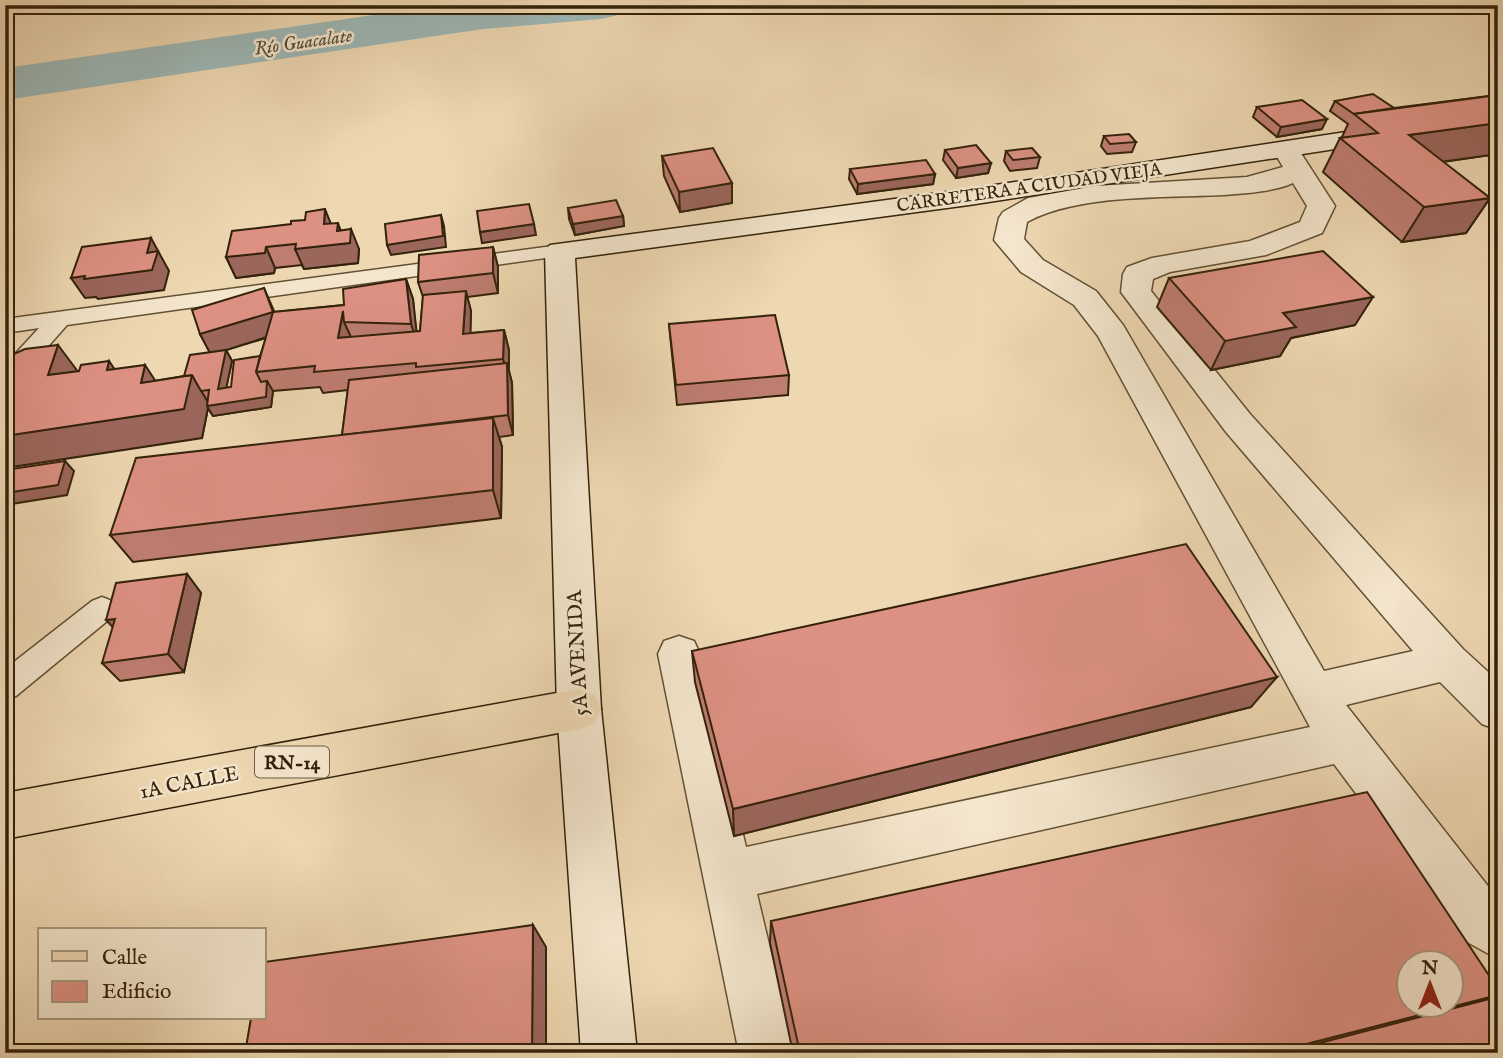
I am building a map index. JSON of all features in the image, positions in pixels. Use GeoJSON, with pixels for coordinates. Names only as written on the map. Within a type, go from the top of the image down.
{"type":"FeatureCollection","features":[{"type":"Feature","properties":{"kind":"main road","name":"1A CALLE"},"geometry":{"type":"LineString","coordinates":[[5,816],[579,709]]}},
{"type":"Feature","properties":{"kind":"street","name":"CARRETERA A CIUDAD VIEJA"},"geometry":{"type":"LineString","coordinates":[[560,251],[969,197],[1292,159],[1498,117]]}},
{"type":"Feature","properties":{"kind":"street"},"geometry":{"type":"LineString","coordinates":[[1498,710],[1448,662],[1238,422],[1136,292],[1138,274],[1163,264],[1256,249],[1312,227],[1321,206],[1292,159],[1280,179],[1247,185],[1095,194],[1038,204],[1013,218],[1009,240],[1032,266],[1085,298],[1112,332],[1313,693],[1344,741],[1485,924],[1498,933]]}},
{"type":"Feature","properties":{"kind":"street","name":"5A AVENIDA"},"geometry":{"type":"LineString","coordinates":[[560,251],[579,709],[609,1053]]}},
{"type":"Feature","properties":{"kind":"street"},"geometry":{"type":"LineString","coordinates":[[679,654],[767,1053]]}},
{"type":"Feature","properties":{"kind":"street"},"geometry":{"type":"LineString","coordinates":[[1313,693],[1448,662]]}},
{"type":"Feature","properties":{"kind":"street"},"geometry":{"type":"LineString","coordinates":[[728,876],[1344,741]]}},
{"type":"Feature","properties":{"kind":"lane"},"geometry":{"type":"LineString","coordinates":[[5,326],[560,251]]}},
{"type":"Feature","properties":{"kind":"lane"},"geometry":{"type":"LineString","coordinates":[[5,380],[60,319]]}},
{"type":"Feature","properties":{"kind":"lane"},"geometry":{"type":"LineString","coordinates":[[5,687],[102,610]]}},
{"type":"Feature","properties":{"kind":"building"},"geometry":{"type":"Polygon","coordinates":[[[1373,94],[1394,108],[1354,114],[1335,101],[1373,94]]]}},
{"type":"Feature","properties":{"kind":"building"},"geometry":{"type":"Polygon","coordinates":[[[1498,95],[1498,123],[1409,135],[1490,198],[1424,207],[1340,138],[1378,133],[1354,114],[1498,95]]]}},
{"type":"Feature","properties":{"kind":"building"},"geometry":{"type":"Polygon","coordinates":[[[1302,100],[1327,119],[1281,127],[1257,107],[1302,100]]]}},
{"type":"Feature","properties":{"kind":"building"},"geometry":{"type":"Polygon","coordinates":[[[1129,134],[1136,142],[1110,144],[1104,136],[1129,134]]]}},
{"type":"Feature","properties":{"kind":"building"},"geometry":{"type":"Polygon","coordinates":[[[976,145],[991,163],[958,168],[945,150],[976,145]]]}},
{"type":"Feature","properties":{"kind":"building"},"geometry":{"type":"Polygon","coordinates":[[[713,148],[732,183],[679,192],[662,156],[713,148]]]}},
{"type":"Feature","properties":{"kind":"building"},"geometry":{"type":"Polygon","coordinates":[[[1032,148],[1040,157],[1013,160],[1006,151],[1032,148]]]}},
{"type":"Feature","properties":{"kind":"building"},"geometry":{"type":"Polygon","coordinates":[[[926,160],[935,174],[858,184],[850,169],[926,160]]]}},
{"type":"Feature","properties":{"kind":"building"},"geometry":{"type":"Polygon","coordinates":[[[616,200],[623,216],[573,224],[568,208],[616,200]]]}},
{"type":"Feature","properties":{"kind":"building"},"geometry":{"type":"Polygon","coordinates":[[[529,204],[534,224],[480,232],[477,211],[529,204]]]}},
{"type":"Feature","properties":{"kind":"building"},"geometry":{"type":"Polygon","coordinates":[[[325,209],[324,224],[338,223],[337,231],[351,229],[350,243],[295,249],[296,244],[266,247],[265,253],[226,257],[232,231],[291,224],[291,221],[305,220],[306,212],[325,209]]]}},
{"type":"Feature","properties":{"kind":"building"},"geometry":{"type":"Polygon","coordinates":[[[441,215],[443,236],[387,245],[385,224],[441,215]]]}},
{"type":"Feature","properties":{"kind":"building"},"geometry":{"type":"Polygon","coordinates":[[[151,238],[147,253],[158,251],[152,270],[84,279],[85,276],[71,278],[82,247],[151,238]]]}},
{"type":"Feature","properties":{"kind":"building"},"geometry":{"type":"Polygon","coordinates":[[[493,247],[493,273],[418,282],[419,255],[493,247]]]}},
{"type":"Feature","properties":{"kind":"building"},"geometry":{"type":"Polygon","coordinates":[[[1323,251],[1373,297],[1283,313],[1296,327],[1225,341],[1169,278],[1323,251]]]}},
{"type":"Feature","properties":{"kind":"building"},"geometry":{"type":"Polygon","coordinates":[[[406,279],[411,324],[344,322],[343,311],[338,338],[420,331],[423,295],[466,291],[463,334],[504,330],[503,359],[416,367],[416,363],[314,372],[315,366],[256,372],[273,312],[344,305],[343,289],[406,279]]]}},
{"type":"Feature","properties":{"kind":"building"},"geometry":{"type":"Polygon","coordinates":[[[264,288],[273,312],[200,334],[192,310],[264,288]]]}},
{"type":"Feature","properties":{"kind":"building"},"geometry":{"type":"Polygon","coordinates":[[[775,315],[789,375],[676,385],[669,324],[775,315]]]}},
{"type":"Feature","properties":{"kind":"building"},"geometry":{"type":"Polygon","coordinates":[[[58,345],[48,375],[79,371],[81,365],[109,361],[107,370],[145,365],[141,383],[192,375],[184,409],[5,436],[5,358],[25,349],[58,345]]]}},
{"type":"Feature","properties":{"kind":"building"},"geometry":{"type":"Polygon","coordinates":[[[226,350],[218,389],[231,387],[234,360],[260,356],[256,372],[261,382],[267,381],[266,397],[207,406],[209,390],[201,391],[192,375],[184,376],[190,355],[226,350]]]}},
{"type":"Feature","properties":{"kind":"building"},"geometry":{"type":"Polygon","coordinates":[[[507,363],[508,415],[342,435],[349,380],[507,363]]]}},
{"type":"Feature","properties":{"kind":"building"},"geometry":{"type":"Polygon","coordinates":[[[493,418],[493,490],[110,535],[136,458],[493,418]]]}},
{"type":"Feature","properties":{"kind":"building"},"geometry":{"type":"Polygon","coordinates":[[[65,461],[58,485],[5,493],[5,470],[65,461]]]}},
{"type":"Feature","properties":{"kind":"building"},"geometry":{"type":"Polygon","coordinates":[[[1186,544],[1277,677],[733,809],[692,651],[1186,544]]]}},
{"type":"Feature","properties":{"kind":"building"},"geometry":{"type":"Polygon","coordinates":[[[187,574],[168,654],[102,663],[115,619],[106,620],[116,583],[187,574]]]}},
{"type":"Feature","properties":{"kind":"building"},"geometry":{"type":"Polygon","coordinates":[[[1367,792],[1498,989],[1498,995],[1464,1004],[1464,950],[1394,950],[1394,1020],[1400,1020],[1271,1053],[800,1053],[771,921],[1367,792]]]}},
{"type":"Feature","properties":{"kind":"building"},"geometry":{"type":"Polygon","coordinates":[[[533,925],[532,1053],[245,1053],[251,1020],[266,1020],[266,962],[533,925]]]}},
{"type":"Feature","properties":{"kind":"building"},"geometry":{"type":"Polygon","coordinates":[[[1493,998],[1498,1006],[1498,1053],[1289,1051],[1408,1020],[1464,1020],[1464,1006],[1493,998]]]}},
{"type":"Feature","properties":{"kind":"waterway","name":"Río Guacalate"},"geometry":{"type":"LineString","coordinates":[[5,84],[483,14],[601,5]]}}]}
